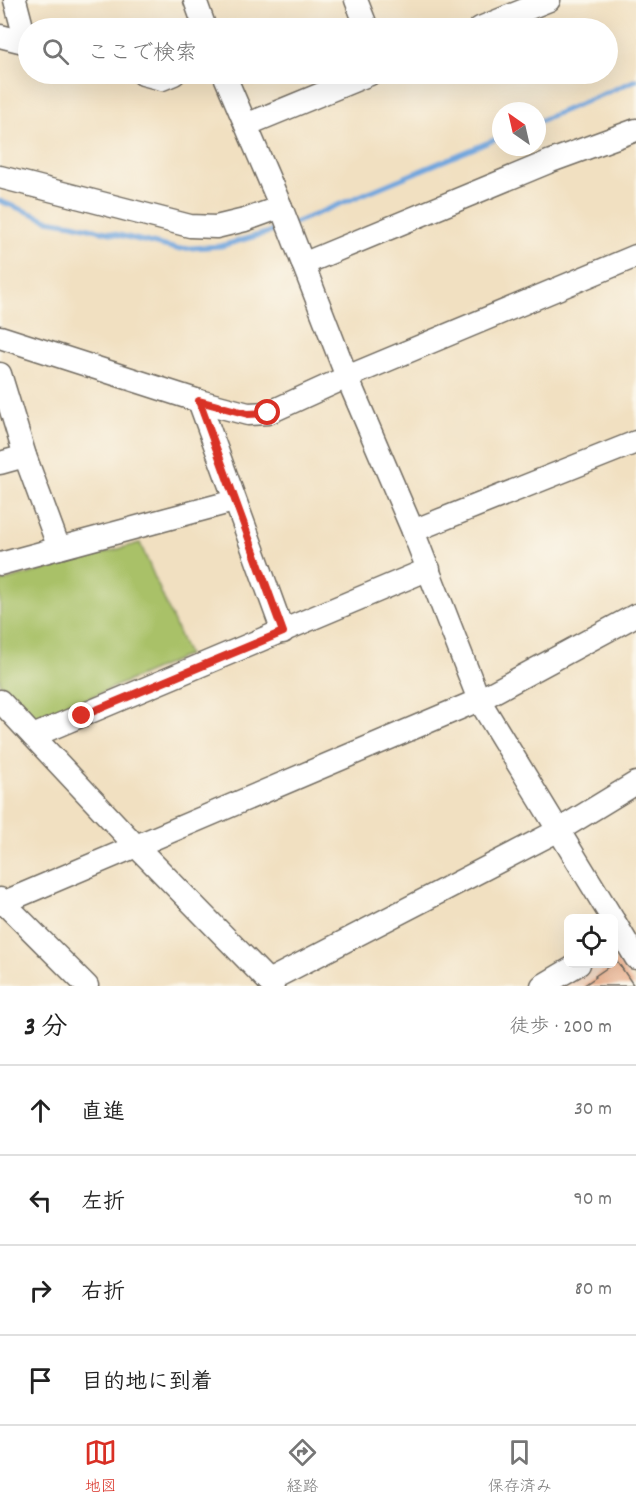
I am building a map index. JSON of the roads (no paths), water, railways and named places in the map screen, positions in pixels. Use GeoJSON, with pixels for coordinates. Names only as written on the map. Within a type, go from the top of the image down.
{"type":"FeatureCollection","features":[{"type":"Feature","properties":{"kind":"street"},"geometry":{"type":"LineString","coordinates":[[15,0],[20,18]]}},
{"type":"Feature","properties":{"kind":"street"},"geometry":{"type":"LineString","coordinates":[[195,0],[201,18]]}},
{"type":"Feature","properties":{"kind":"street"},"geometry":{"type":"LineString","coordinates":[[356,0],[363,18]]}},
{"type":"Feature","properties":{"kind":"street"},"geometry":{"type":"LineString","coordinates":[[505,18],[549,0]]}},
{"type":"Feature","properties":{"kind":"street"},"geometry":{"type":"LineString","coordinates":[[0,36],[18,41]]}},
{"type":"Feature","properties":{"kind":"street"},"geometry":{"type":"LineString","coordinates":[[228,84],[281,207],[347,376],[429,569],[479,700],[636,958]]}},
{"type":"Feature","properties":{"kind":"street"},"geometry":{"type":"LineString","coordinates":[[246,125],[346,84]]}},
{"type":"Feature","properties":{"kind":"street"},"geometry":{"type":"LineString","coordinates":[[303,264],[551,161],[636,130]]}},
{"type":"Feature","properties":{"kind":"street"},"geometry":{"type":"LineString","coordinates":[[0,177],[190,226],[216,227],[245,220],[281,207]]}},
{"type":"Feature","properties":{"kind":"street"},"geometry":{"type":"LineString","coordinates":[[0,337],[199,401],[248,414],[268,413],[347,376],[636,256]]}},
{"type":"Feature","properties":{"kind":"street"},"geometry":{"type":"LineString","coordinates":[[0,374],[25,456],[58,548]]}},
{"type":"Feature","properties":{"kind":"street"},"geometry":{"type":"LineString","coordinates":[[199,401],[283,632]]}},
{"type":"Feature","properties":{"kind":"street"},"geometry":{"type":"LineString","coordinates":[[413,531],[636,442]]}},
{"type":"Feature","properties":{"kind":"street"},"geometry":{"type":"LineString","coordinates":[[0,464],[25,456]]}},
{"type":"Feature","properties":{"kind":"street"},"geometry":{"type":"LineString","coordinates":[[0,564],[234,501]]}},
{"type":"Feature","properties":{"kind":"street"},"geometry":{"type":"LineString","coordinates":[[33,736],[429,569]]}},
{"type":"Feature","properties":{"kind":"street"},"geometry":{"type":"LineString","coordinates":[[87,986],[1,902],[479,700],[636,615]]}},
{"type":"Feature","properties":{"kind":"street"},"geometry":{"type":"LineString","coordinates":[[0,702],[270,983],[558,830],[636,783]]}},
{"type":"Feature","properties":{"kind":"street"},"geometry":{"type":"LineString","coordinates":[[542,986],[571,968]]}},
{"type":"Feature","properties":{"kind":"waterway"},"geometry":{"type":"LineString","coordinates":[[546,118],[636,80]]}},
{"type":"Feature","properties":{"kind":"waterway"},"geometry":{"type":"LineString","coordinates":[[292,224],[492,141]]}},
{"type":"Feature","properties":{"kind":"waterway"},"geometry":{"type":"LineString","coordinates":[[0,201],[48,220],[177,249],[221,246],[284,228]]}}]}
